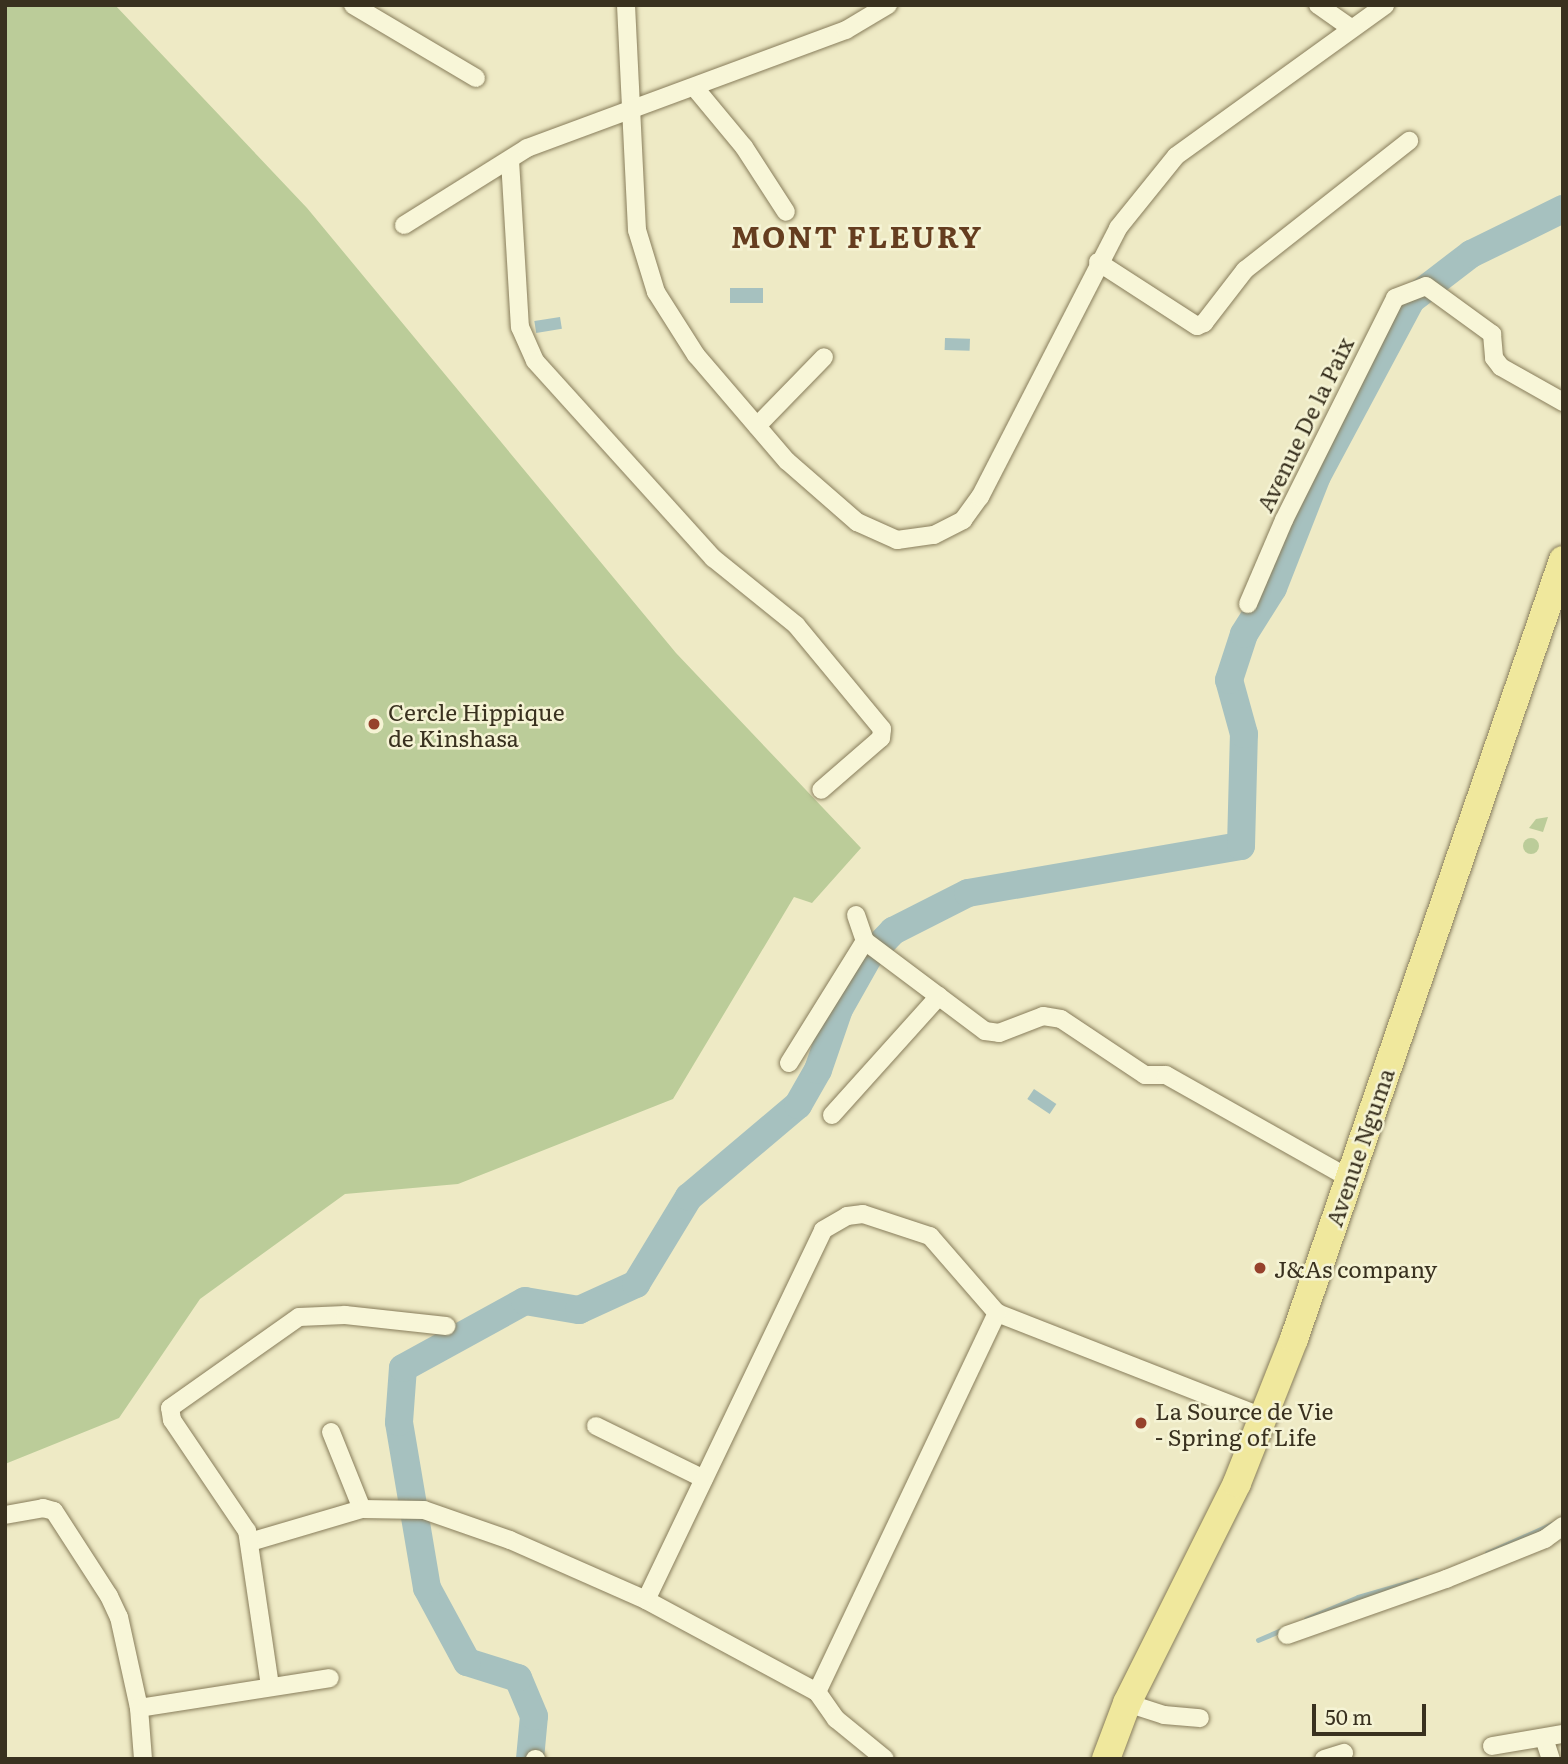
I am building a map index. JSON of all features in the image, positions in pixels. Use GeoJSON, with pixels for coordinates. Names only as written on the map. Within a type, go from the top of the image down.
{"type":"FeatureCollection","features":[{"type":"Feature","properties":{"kind":"main road","name":"Avenue Nguma"},"geometry":{"type":"LineString","coordinates":[[1106,1759],[1127,1703],[1237,1483],[1260,1416],[1294,1339],[1563,560]]}},
{"type":"Feature","properties":{"kind":"street"},"geometry":{"type":"LineString","coordinates":[[353,5],[476,78]]}},
{"type":"Feature","properties":{"kind":"street"},"geometry":{"type":"LineString","coordinates":[[626,5],[637,230],[652,282],[696,355],[787,461],[877,534],[916,539],[949,530],[963,520],[980,497],[1098,262],[1144,191],[1176,156],[1350,27],[1385,5]]}},
{"type":"Feature","properties":{"kind":"street"},"geometry":{"type":"LineString","coordinates":[[404,225],[527,148],[630,113],[846,30],[888,5]]}},
{"type":"Feature","properties":{"kind":"street"},"geometry":{"type":"LineString","coordinates":[[1318,5],[1350,27]]}},
{"type":"Feature","properties":{"kind":"street"},"geometry":{"type":"LineString","coordinates":[[695,88],[744,147],[786,212]]}},
{"type":"Feature","properties":{"kind":"street"},"geometry":{"type":"LineString","coordinates":[[1098,262],[1197,326],[1204,323],[1245,270],[1409,141]]}},
{"type":"Feature","properties":{"kind":"street"},"geometry":{"type":"LineString","coordinates":[[510,160],[520,327],[535,361],[713,558],[796,625],[882,729],[881,738],[821,790]]}},
{"type":"Feature","properties":{"kind":"street","name":"Avenue De la Paix"},"geometry":{"type":"LineString","coordinates":[[1248,604],[1382,320],[1395,298],[1429,288],[1492,334],[1494,358],[1502,367],[1563,402]]}},
{"type":"Feature","properties":{"kind":"street"},"geometry":{"type":"LineString","coordinates":[[757,426],[824,357]]}},
{"type":"Feature","properties":{"kind":"street"},"geometry":{"type":"LineString","coordinates":[[856,915],[869,943],[992,1033],[1043,1016],[1061,1019],[1145,1075],[1166,1075],[1349,1178]]}},
{"type":"Feature","properties":{"kind":"street"},"geometry":{"type":"LineString","coordinates":[[789,1063],[869,943]]}},
{"type":"Feature","properties":{"kind":"street"},"geometry":{"type":"LineString","coordinates":[[832,1115],[939,996]]}},
{"type":"Feature","properties":{"kind":"street"},"geometry":{"type":"LineString","coordinates":[[646,1600],[823,1230],[835,1220],[863,1214],[918,1229],[938,1244],[997,1313],[1260,1416]]}},
{"type":"Feature","properties":{"kind":"street"},"geometry":{"type":"LineString","coordinates":[[817,1692],[997,1313]]}},
{"type":"Feature","properties":{"kind":"street"},"geometry":{"type":"LineString","coordinates":[[270,1686],[250,1542],[243,1521],[172,1420],[170,1408],[299,1317],[345,1315],[446,1326]]}},
{"type":"Feature","properties":{"kind":"street"},"geometry":{"type":"LineString","coordinates":[[596,1426],[704,1479]]}},
{"type":"Feature","properties":{"kind":"street"},"geometry":{"type":"LineString","coordinates":[[331,1432],[362,1509]]}},
{"type":"Feature","properties":{"kind":"street"},"geometry":{"type":"LineString","coordinates":[[5,1515],[43,1508],[57,1514],[115,1608],[139,1708],[143,1759]]}},
{"type":"Feature","properties":{"kind":"street"},"geometry":{"type":"LineString","coordinates":[[250,1542],[362,1509],[424,1510],[510,1540],[646,1600],[817,1692],[836,1719],[886,1759]]}},
{"type":"Feature","properties":{"kind":"street"},"geometry":{"type":"LineString","coordinates":[[1287,1635],[1446,1579],[1545,1539],[1563,1526]]}},
{"type":"Feature","properties":{"kind":"street"},"geometry":{"type":"LineString","coordinates":[[139,1708],[330,1678]]}},
{"type":"Feature","properties":{"kind":"street"},"geometry":{"type":"LineString","coordinates":[[1127,1703],[1175,1717],[1200,1718]]}},
{"type":"Feature","properties":{"kind":"street"},"geometry":{"type":"LineString","coordinates":[[1492,1746],[1563,1734]]}},
{"type":"Feature","properties":{"kind":"street"},"geometry":{"type":"LineString","coordinates":[[1544,1738],[1551,1759]]}},
{"type":"Feature","properties":{"kind":"street"},"geometry":{"type":"LineString","coordinates":[[1324,1759],[1343,1753]]}},
{"type":"Feature","properties":{"kind":"green space","name":"Cercle Hippique de Kinshasa"},"geometry":{"type":"Polygon","coordinates":[[[5,5],[115,5],[307,208],[676,653],[861,848],[812,903],[794,897],[673,1099],[458,1184],[345,1194],[200,1299],[119,1418],[5,1464],[5,5]]]}},
{"type":"Feature","properties":{"kind":"green space"},"geometry":{"type":"Polygon","coordinates":[[[1548,817],[1543,832],[1529,828],[1536,819],[1548,817]]]}},
{"type":"Feature","properties":{"kind":"green space"},"geometry":{"type":"Polygon","coordinates":[[[1531,838],[1539,846],[1531,854],[1523,846],[1531,838]]]}},
{"type":"Feature","properties":{"kind":"water"},"geometry":{"type":"Polygon","coordinates":[[[730,288],[763,288],[763,303],[730,303],[730,288]]]}},
{"type":"Feature","properties":{"kind":"water"},"geometry":{"type":"Polygon","coordinates":[[[560,317],[562,329],[536,333],[534,321],[560,317]]]}},
{"type":"Feature","properties":{"kind":"water"},"geometry":{"type":"Polygon","coordinates":[[[945,338],[970,339],[970,351],[945,350],[945,338]]]}},
{"type":"Feature","properties":{"kind":"water"},"geometry":{"type":"Polygon","coordinates":[[[1034,1089],[1056,1104],[1050,1114],[1027,1099],[1034,1089]]]}},
{"type":"Feature","properties":{"kind":"waterway"},"geometry":{"type":"LineString","coordinates":[[530,1759],[534,1716],[518,1678],[467,1662],[427,1588],[399,1422],[403,1368],[525,1301],[579,1310],[636,1284],[689,1197],[798,1105],[818,1070],[839,1009],[869,956],[893,931],[968,893],[1241,846],[1244,734],[1229,680],[1244,634],[1273,588],[1317,476],[1411,300],[1471,254],[1563,209]]}},
{"type":"Feature","properties":{"kind":"waterway"},"geometry":{"type":"LineString","coordinates":[[1487,1553],[1552,1524]]}},
{"type":"Feature","properties":{"kind":"waterway"},"geometry":{"type":"LineString","coordinates":[[1306,1619],[1358,1597],[1417,1580]]}},
{"type":"Feature","properties":{"kind":"waterway"},"geometry":{"type":"LineString","coordinates":[[1258,1640],[1282,1630]]}},
{"type":"Feature","properties":{"kind":"place","name":"Cercle Hippique de Kinshasa"},"geometry":{"type":"Point","coordinates":[374,724]}},
{"type":"Feature","properties":{"kind":"place","name":"J&As company"},"geometry":{"type":"Point","coordinates":[1260,1268]}},
{"type":"Feature","properties":{"kind":"place","name":"La Source de Vie - Spring of Life"},"geometry":{"type":"Point","coordinates":[1141,1423]}},
{"type":"Feature","properties":{"kind":"district","name":"MONT FLEURY"},"geometry":{"type":"Point","coordinates":[857,235]}}]}
